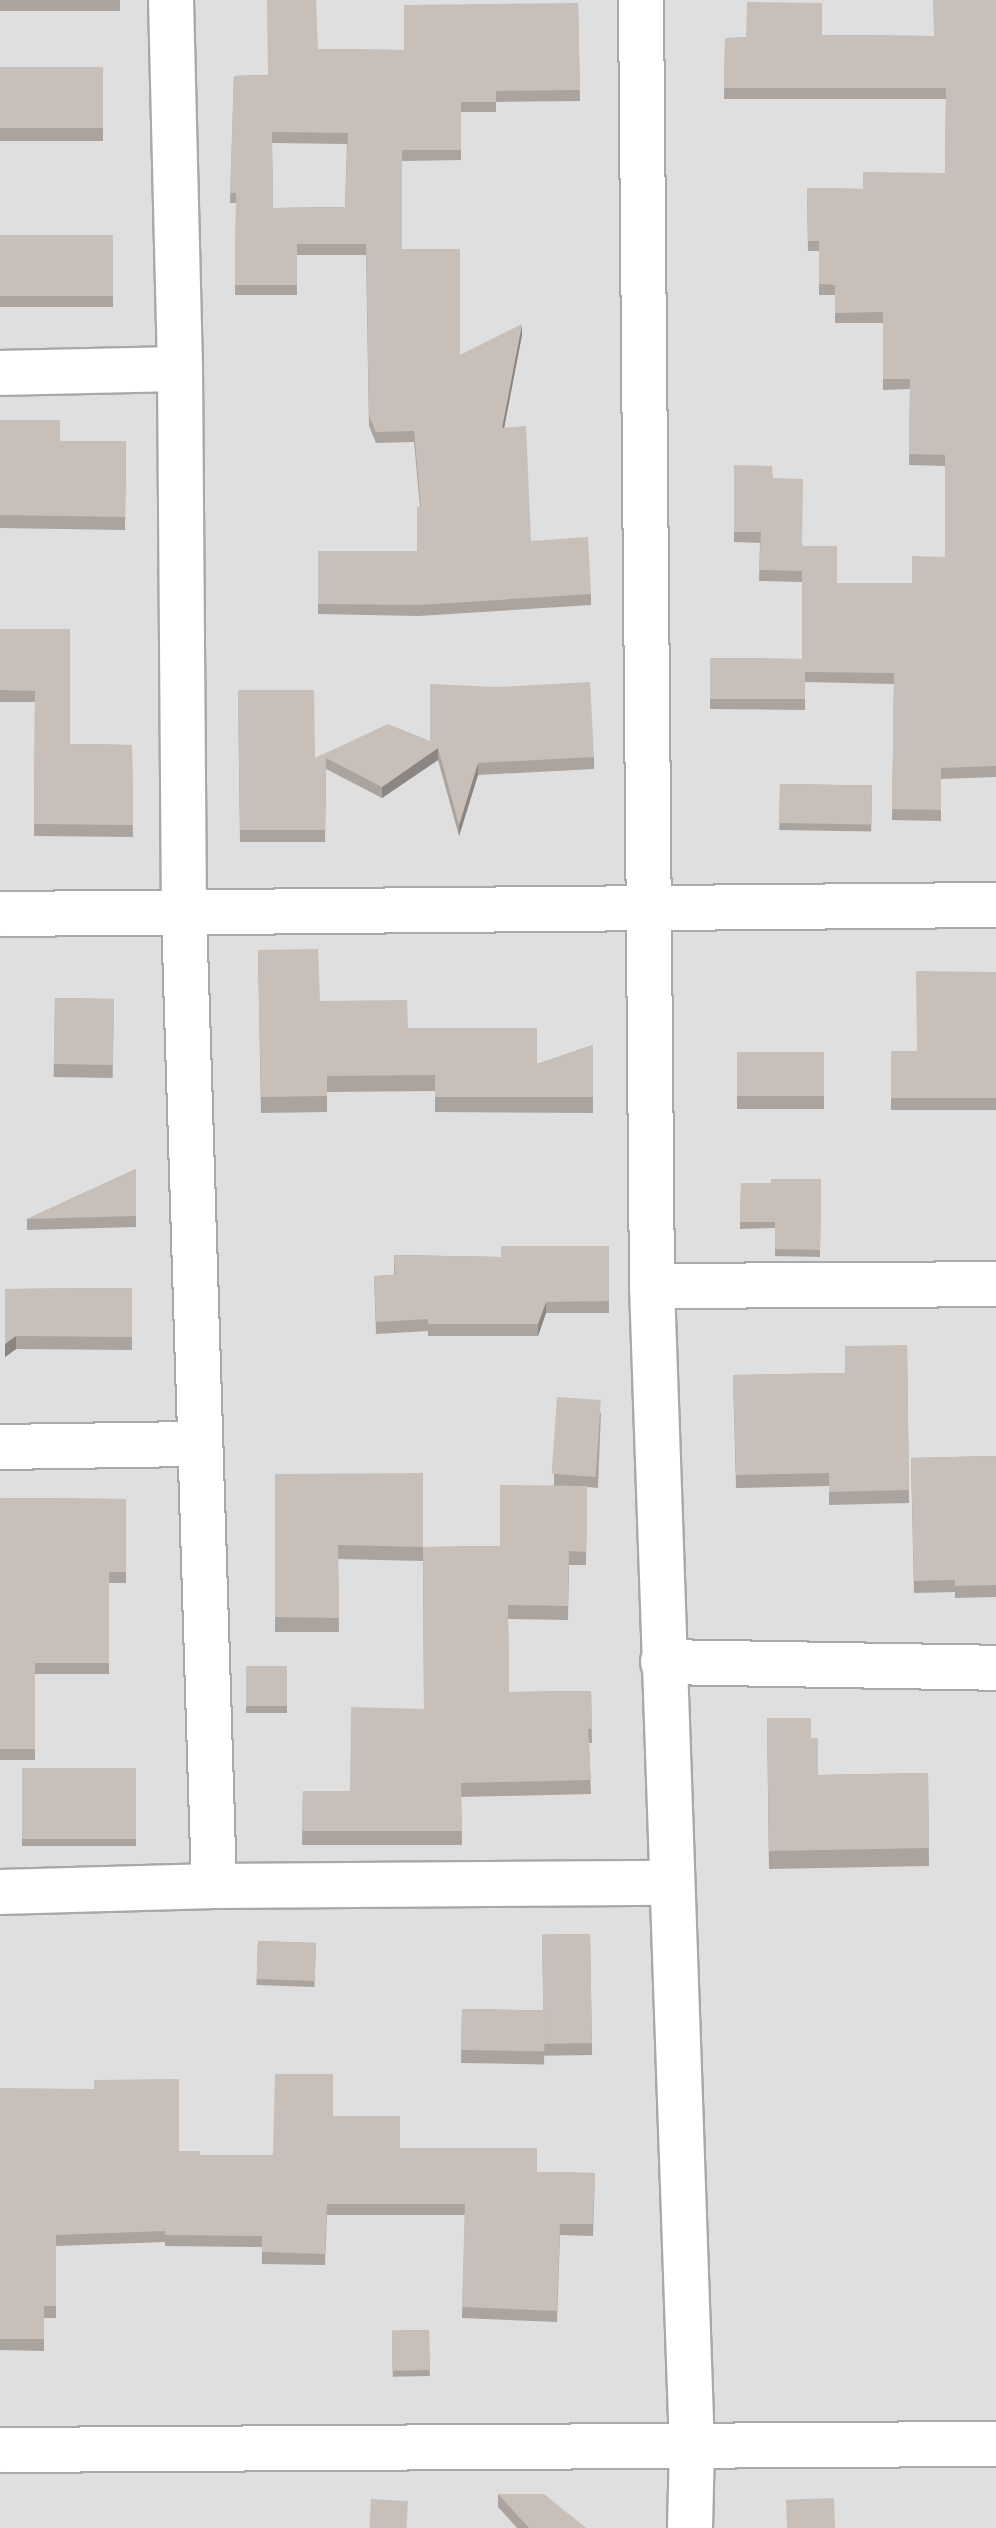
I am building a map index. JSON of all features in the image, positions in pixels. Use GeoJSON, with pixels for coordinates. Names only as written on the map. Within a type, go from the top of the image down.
{"type":"FeatureCollection","features":[{"type":"Feature","properties":{"kind":"street"},"geometry":{"type":"LineString","coordinates":[[171,0],[180,369],[184,914],[214,1886]]}},
{"type":"Feature","properties":{"kind":"street"},"geometry":{"type":"LineString","coordinates":[[641,0],[652,1286],[692,2446],[690,2528]]}},
{"type":"Feature","properties":{"kind":"street"},"geometry":{"type":"LineString","coordinates":[[0,373],[180,369]]}},
{"type":"Feature","properties":{"kind":"street"},"geometry":{"type":"LineString","coordinates":[[0,914],[996,905]]}},
{"type":"Feature","properties":{"kind":"street"},"geometry":{"type":"LineString","coordinates":[[652,1286],[996,1284]]}},
{"type":"Feature","properties":{"kind":"street"},"geometry":{"type":"LineString","coordinates":[[0,1447],[198,1444]]}},
{"type":"Feature","properties":{"kind":"street"},"geometry":{"type":"LineString","coordinates":[[663,1662],[996,1668]]}},
{"type":"Feature","properties":{"kind":"street"},"geometry":{"type":"LineString","coordinates":[[0,1892],[214,1886],[671,1883]]}},
{"type":"Feature","properties":{"kind":"street"},"geometry":{"type":"LineString","coordinates":[[0,2450],[996,2444]]}},
{"type":"Feature","properties":{"kind":"shaded area"},"geometry":{"type":"Polygon","coordinates":[[[0,0],[996,0],[996,2528],[0,2528],[0,0]]]}},
{"type":"Feature","properties":{"kind":"building"},"geometry":{"type":"Polygon","coordinates":[[[267,0],[316,0],[318,49],[404,50],[404,5],[578,3],[580,90],[496,91],[496,102],[461,102],[461,150],[402,150],[402,249],[460,249],[460,355],[522,324],[502,428],[526,426],[531,541],[588,537],[591,594],[419,605],[318,604],[318,551],[417,551],[417,507],[421,507],[414,431],[376,432],[369,416],[366,244],[297,244],[297,285],[235,285],[236,193],[230,193],[234,76],[268,75],[267,0]],[[272,132],[273,208],[345,207],[348,133],[272,132]]]}},
{"type":"Feature","properties":{"kind":"building"},"geometry":{"type":"Polygon","coordinates":[[[933,0],[996,0],[996,766],[941,768],[941,810],[892,809],[894,673],[805,672],[805,699],[710,699],[710,658],[802,659],[802,571],[759,570],[761,532],[734,532],[734,465],[772,466],[773,478],[803,479],[802,546],[837,546],[837,583],[912,583],[912,556],[945,557],[945,455],[909,454],[910,379],[883,379],[883,312],[835,313],[835,285],[819,284],[819,241],[808,241],[807,188],[863,189],[863,172],[945,173],[946,88],[724,88],[725,38],[746,38],[747,2],[822,3],[822,35],[934,36],[933,0]]]}},
{"type":"Feature","properties":{"kind":"building"},"geometry":{"type":"Polygon","coordinates":[[[0,67],[103,67],[103,128],[0,128],[0,67]]]}},
{"type":"Feature","properties":{"kind":"building"},"geometry":{"type":"Polygon","coordinates":[[[0,235],[113,235],[113,296],[0,296],[0,235]]]}},
{"type":"Feature","properties":{"kind":"building"},"geometry":{"type":"Polygon","coordinates":[[[0,420],[60,420],[60,441],[126,441],[125,517],[0,515],[0,420]]]}},
{"type":"Feature","properties":{"kind":"building"},"geometry":{"type":"Polygon","coordinates":[[[0,629],[70,629],[70,744],[132,745],[133,825],[34,824],[35,691],[0,690],[0,629]]]}},
{"type":"Feature","properties":{"kind":"building"},"geometry":{"type":"Polygon","coordinates":[[[590,682],[594,757],[478,763],[459,825],[438,748],[382,787],[326,758],[325,830],[240,830],[238,690],[314,690],[315,758],[388,724],[430,741],[430,684],[497,687],[590,682]]]}},
{"type":"Feature","properties":{"kind":"building"},"geometry":{"type":"Polygon","coordinates":[[[780,784],[872,786],[871,825],[779,823],[780,784]]]}},
{"type":"Feature","properties":{"kind":"building"},"geometry":{"type":"Polygon","coordinates":[[[318,949],[320,1001],[407,1000],[408,1028],[537,1028],[537,1064],[593,1045],[593,1097],[435,1097],[435,1075],[327,1076],[327,1096],[261,1097],[258,950],[318,949]]]}},
{"type":"Feature","properties":{"kind":"building"},"geometry":{"type":"Polygon","coordinates":[[[916,971],[996,972],[996,1098],[891,1098],[891,1051],[917,1051],[916,971]]]}},
{"type":"Feature","properties":{"kind":"building"},"geometry":{"type":"Polygon","coordinates":[[[55,998],[114,999],[113,1065],[54,1064],[55,998]]]}},
{"type":"Feature","properties":{"kind":"building"},"geometry":{"type":"Polygon","coordinates":[[[737,1052],[824,1052],[824,1096],[737,1096],[737,1052]]]}},
{"type":"Feature","properties":{"kind":"building"},"geometry":{"type":"Polygon","coordinates":[[[136,1169],[136,1216],[27,1219],[136,1169]]]}},
{"type":"Feature","properties":{"kind":"building"},"geometry":{"type":"Polygon","coordinates":[[[771,1179],[821,1179],[820,1250],[775,1249],[775,1222],[740,1222],[741,1183],[771,1183],[771,1179]]]}},
{"type":"Feature","properties":{"kind":"building"},"geometry":{"type":"Polygon","coordinates":[[[501,1246],[609,1246],[609,1301],[546,1302],[538,1324],[428,1324],[428,1319],[376,1322],[374,1276],[395,1275],[394,1255],[501,1257],[501,1246]]]}},
{"type":"Feature","properties":{"kind":"building"},"geometry":{"type":"Polygon","coordinates":[[[132,1288],[132,1337],[16,1336],[5,1344],[5,1289],[132,1288]]]}},
{"type":"Feature","properties":{"kind":"building"},"geometry":{"type":"Polygon","coordinates":[[[907,1345],[909,1490],[829,1492],[829,1473],[736,1475],[733,1375],[845,1373],[845,1346],[907,1345]]]}},
{"type":"Feature","properties":{"kind":"building"},"geometry":{"type":"Polygon","coordinates":[[[557,1397],[601,1400],[596,1477],[552,1474],[557,1397]]]}},
{"type":"Feature","properties":{"kind":"building"},"geometry":{"type":"Polygon","coordinates":[[[996,1456],[996,1585],[955,1586],[955,1580],[914,1581],[911,1458],[996,1456]]]}},
{"type":"Feature","properties":{"kind":"building"},"geometry":{"type":"Polygon","coordinates":[[[423,1473],[423,1547],[338,1545],[339,1618],[275,1617],[275,1474],[423,1473]]]}},
{"type":"Feature","properties":{"kind":"building"},"geometry":{"type":"Polygon","coordinates":[[[500,1485],[587,1486],[586,1552],[569,1551],[568,1606],[508,1605],[509,1692],[591,1691],[592,1729],[588,1729],[591,1780],[461,1783],[462,1831],[302,1831],[303,1791],[350,1791],[351,1707],[424,1709],[423,1547],[500,1546],[500,1485]]]}},
{"type":"Feature","properties":{"kind":"building"},"geometry":{"type":"Polygon","coordinates":[[[0,1498],[126,1499],[126,1572],[109,1572],[109,1663],[35,1663],[35,1749],[0,1749],[0,1498]]]}},
{"type":"Feature","properties":{"kind":"building"},"geometry":{"type":"Polygon","coordinates":[[[246,1666],[287,1666],[287,1706],[246,1706],[246,1666]]]}},
{"type":"Feature","properties":{"kind":"building"},"geometry":{"type":"Polygon","coordinates":[[[767,1718],[811,1718],[811,1738],[818,1738],[818,1775],[928,1773],[929,1848],[769,1851],[767,1718]]]}},
{"type":"Feature","properties":{"kind":"building"},"geometry":{"type":"Polygon","coordinates":[[[22,1768],[136,1768],[136,1839],[22,1839],[22,1768]]]}},
{"type":"Feature","properties":{"kind":"building"},"geometry":{"type":"Polygon","coordinates":[[[590,1934],[592,2043],[544,2044],[542,1935],[590,1934]]]}},
{"type":"Feature","properties":{"kind":"building"},"geometry":{"type":"Polygon","coordinates":[[[258,1941],[316,1943],[315,1981],[257,1979],[258,1941]]]}},
{"type":"Feature","properties":{"kind":"building"},"geometry":{"type":"Polygon","coordinates":[[[462,2009],[545,2010],[544,2051],[461,2050],[462,2009]]]}},
{"type":"Feature","properties":{"kind":"building"},"geometry":{"type":"Polygon","coordinates":[[[275,2074],[333,2074],[333,2116],[400,2116],[400,2148],[537,2148],[537,2172],[595,2173],[593,2224],[560,2224],[557,2311],[462,2307],[465,2204],[327,2204],[325,2254],[262,2252],[262,2236],[165,2235],[165,2231],[56,2235],[56,2306],[44,2306],[44,2339],[0,2339],[0,2088],[94,2089],[94,2080],[179,2079],[179,2151],[200,2151],[200,2155],[273,2155],[275,2074]]]}},
{"type":"Feature","properties":{"kind":"building"},"geometry":{"type":"Polygon","coordinates":[[[429,2330],[430,2370],[393,2371],[392,2331],[429,2330]]]}},
{"type":"Feature","properties":{"kind":"building"},"geometry":{"type":"Polygon","coordinates":[[[498,2494],[544,2494],[586,2528],[529,2528],[498,2494]]]}},
{"type":"Feature","properties":{"kind":"building"},"geometry":{"type":"Polygon","coordinates":[[[834,2498],[835,2528],[787,2528],[786,2500],[834,2498]]]}},
{"type":"Feature","properties":{"kind":"building"},"geometry":{"type":"Polygon","coordinates":[[[371,2499],[408,2501],[407,2528],[369,2528],[371,2499]]]}}]}
